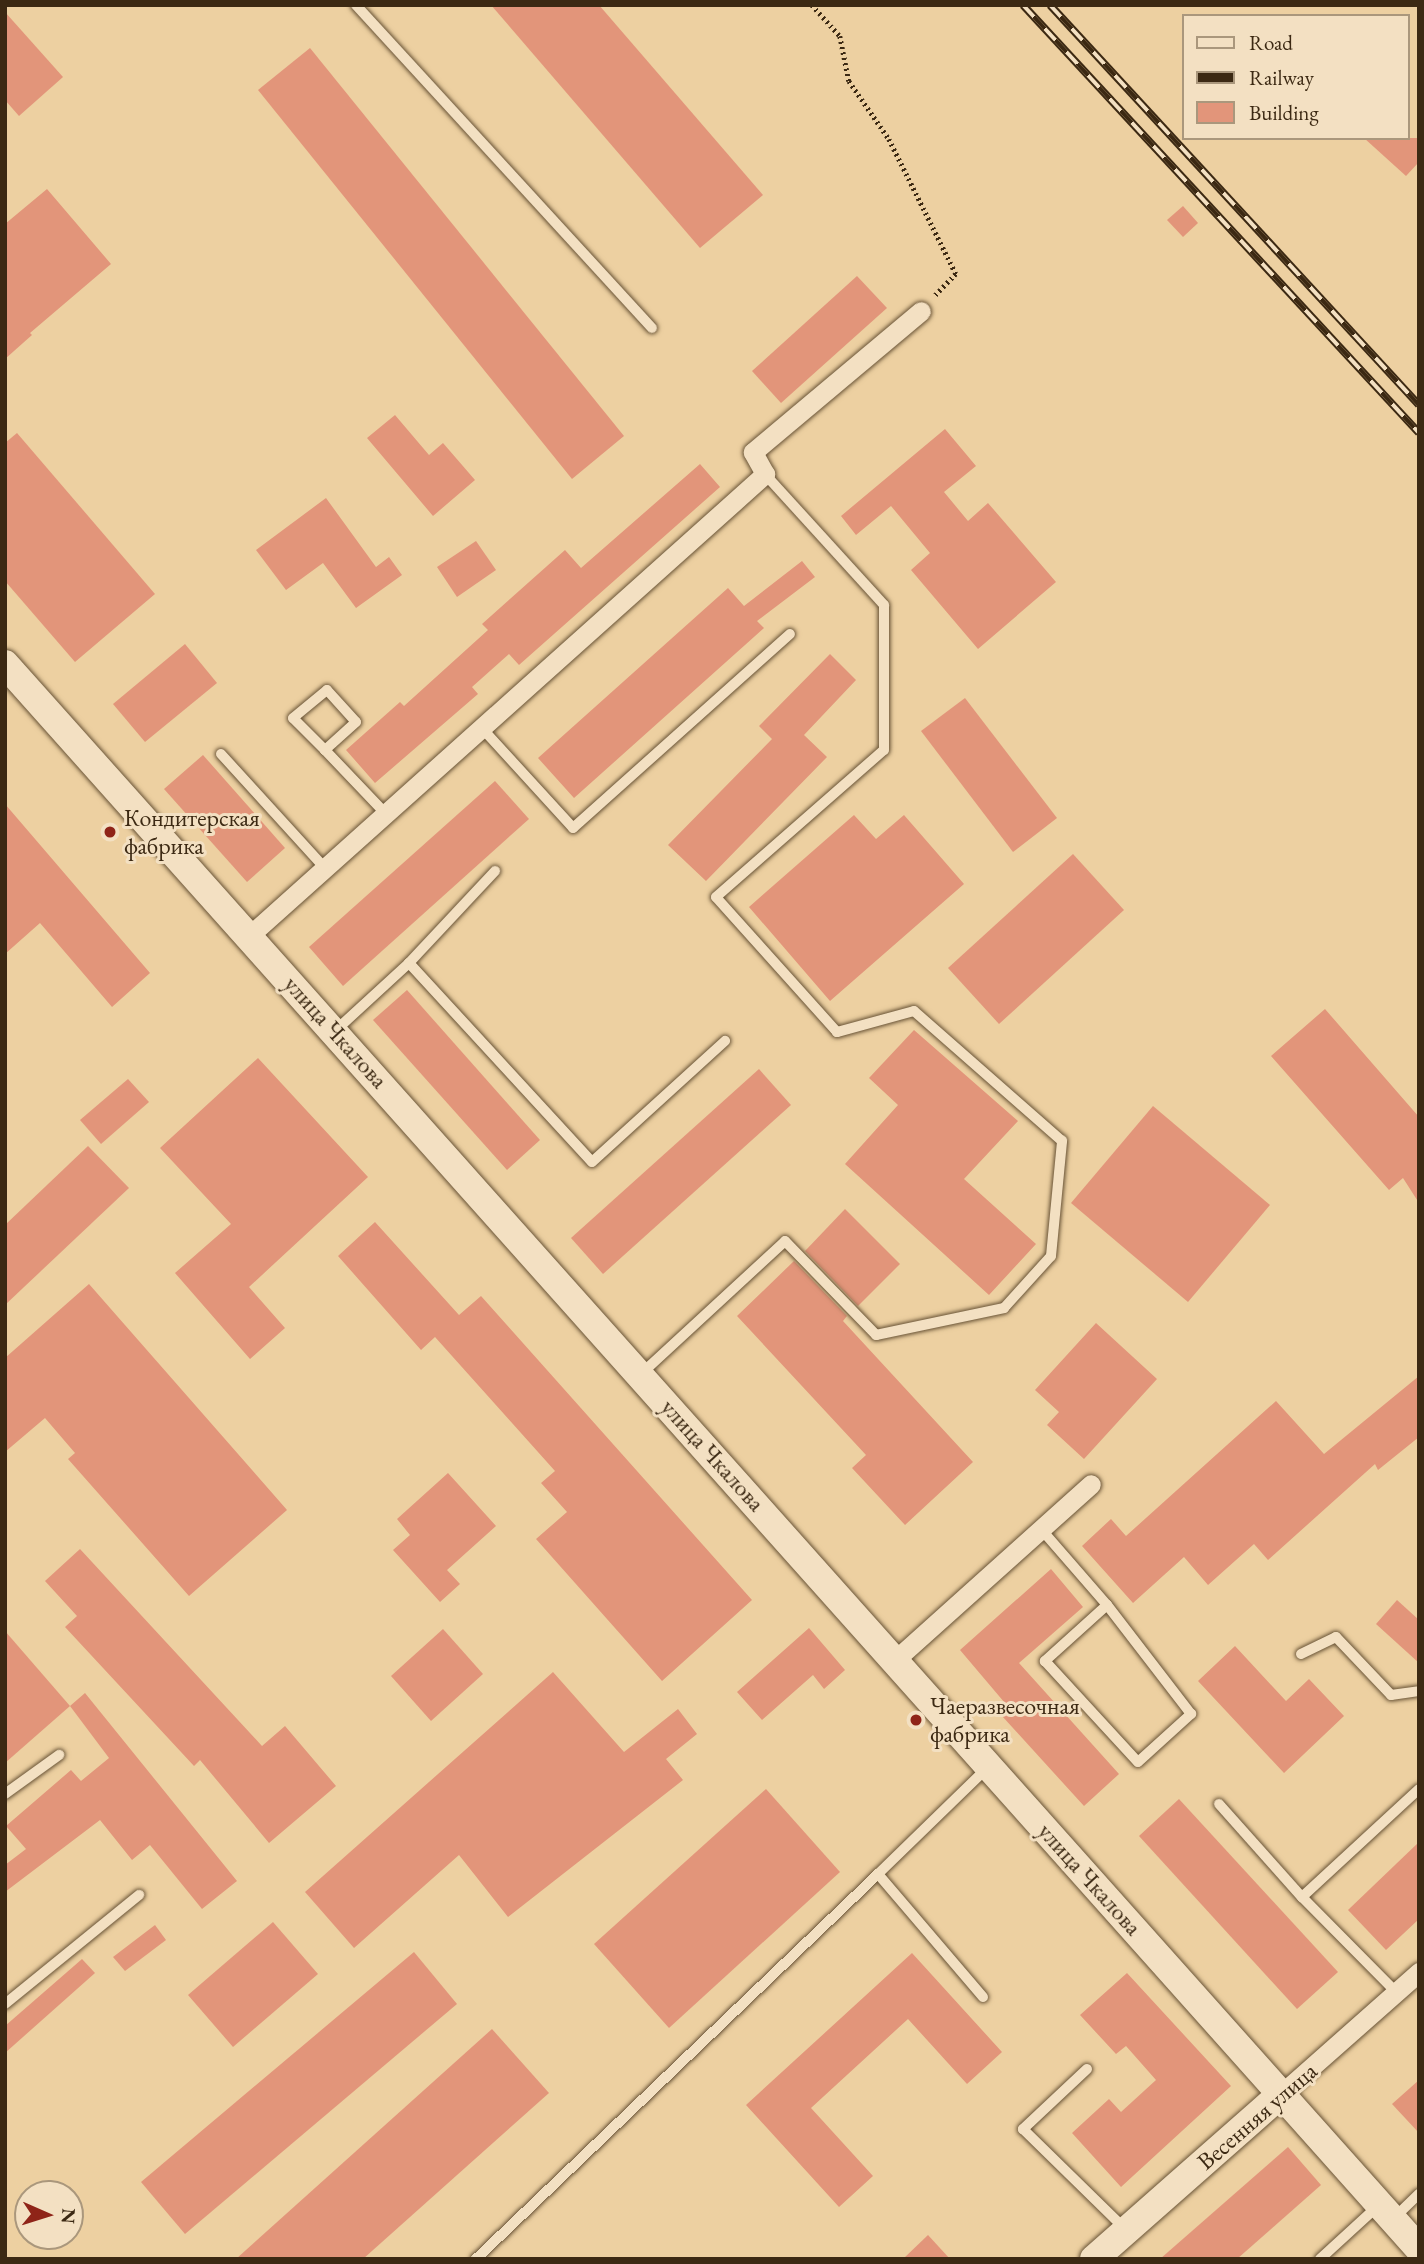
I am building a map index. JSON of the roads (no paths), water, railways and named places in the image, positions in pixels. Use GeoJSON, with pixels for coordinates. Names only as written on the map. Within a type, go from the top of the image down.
{"type":"FeatureCollection","features":[{"type":"Feature","properties":{"kind":"street"},"geometry":{"type":"LineString","coordinates":[[249,936],[480,726],[765,474],[753,452],[921,311]]}},
{"type":"Feature","properties":{"kind":"street","name":"улица Чкалова"},"geometry":{"type":"LineString","coordinates":[[5,664],[1419,2249]]}},
{"type":"Feature","properties":{"kind":"street"},"geometry":{"type":"LineString","coordinates":[[895,1660],[1091,1484]]}},
{"type":"Feature","properties":{"kind":"street","name":"Весенняя улица"},"geometry":{"type":"LineString","coordinates":[[1094,2259],[1419,1972]]}},
{"type":"Feature","properties":{"kind":"lane"},"geometry":{"type":"LineString","coordinates":[[356,5],[652,328]]}},
{"type":"Feature","properties":{"kind":"lane"},"geometry":{"type":"LineString","coordinates":[[641,1374],[785,1241],[876,1335],[1004,1308],[1051,1256],[1062,1141],[914,1010],[836,1032],[716,897],[884,750],[884,606],[765,474]]}},
{"type":"Feature","properties":{"kind":"lane"},"geometry":{"type":"LineString","coordinates":[[480,726],[573,828],[790,634]]}},
{"type":"Feature","properties":{"kind":"lane"},"geometry":{"type":"LineString","coordinates":[[325,750],[356,722],[327,690],[293,718],[384,812]]}},
{"type":"Feature","properties":{"kind":"lane"},"geometry":{"type":"LineString","coordinates":[[221,754],[324,867]]}},
{"type":"Feature","properties":{"kind":"lane"},"geometry":{"type":"LineString","coordinates":[[335,1031],[409,963],[495,871]]}},
{"type":"Feature","properties":{"kind":"lane"},"geometry":{"type":"LineString","coordinates":[[409,963],[592,1162],[725,1041]]}},
{"type":"Feature","properties":{"kind":"lane"},"geometry":{"type":"LineString","coordinates":[[1041,1529],[1107,1605],[1191,1714],[1138,1762],[1045,1661],[1107,1605]]}},
{"type":"Feature","properties":{"kind":"lane"},"geometry":{"type":"LineString","coordinates":[[1301,1654],[1336,1637],[1391,1695],[1419,1691]]}},
{"type":"Feature","properties":{"kind":"lane"},"geometry":{"type":"LineString","coordinates":[[5,1794],[59,1755]]}},
{"type":"Feature","properties":{"kind":"lane"},"geometry":{"type":"LineString","coordinates":[[476,2259],[989,1766]]}},
{"type":"Feature","properties":{"kind":"lane"},"geometry":{"type":"LineString","coordinates":[[1302,1896],[1419,1788]]}},
{"type":"Feature","properties":{"kind":"lane"},"geometry":{"type":"LineString","coordinates":[[1219,1804],[1302,1896],[1397,1993]]}},
{"type":"Feature","properties":{"kind":"lane"},"geometry":{"type":"LineString","coordinates":[[878,1874],[983,1997]]}},
{"type":"Feature","properties":{"kind":"lane"},"geometry":{"type":"LineString","coordinates":[[6,2000],[139,1895]]}},
{"type":"Feature","properties":{"kind":"lane"},"geometry":{"type":"LineString","coordinates":[[1087,2069],[1023,2129],[1126,2230]]}},
{"type":"Feature","properties":{"kind":"lane"},"geometry":{"type":"LineString","coordinates":[[1320,2259],[1386,2212],[1419,2194]]}},
{"type":"Feature","properties":{"kind":"railway"},"geometry":{"type":"LineString","coordinates":[[1023,5],[1419,433]]}},
{"type":"Feature","properties":{"kind":"railway"},"geometry":{"type":"LineString","coordinates":[[1050,5],[1419,405]]}},
{"type":"Feature","properties":{"kind":"place","name":"Кондитерская фабрика"},"geometry":{"type":"Point","coordinates":[110,832]}},
{"type":"Feature","properties":{"kind":"place","name":"Чаеразвесочная фабрика"},"geometry":{"type":"Point","coordinates":[916,1720]}}]}
